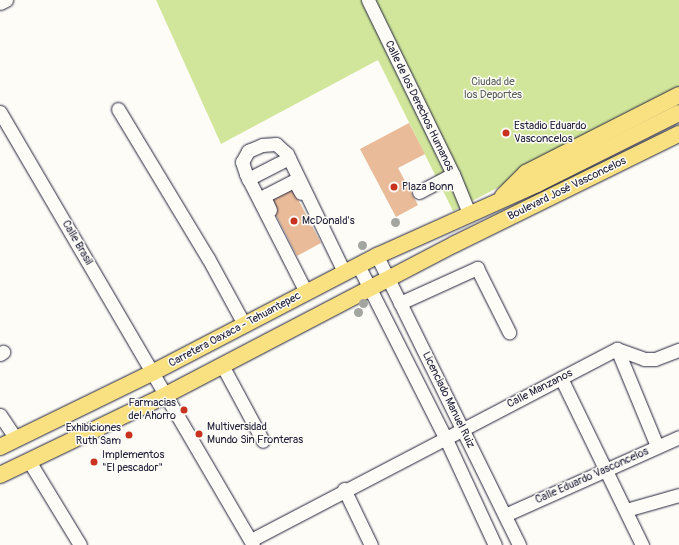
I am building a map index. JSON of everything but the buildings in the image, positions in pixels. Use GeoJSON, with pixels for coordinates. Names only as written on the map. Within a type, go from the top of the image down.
{"type":"FeatureCollection","features":[{"type":"Feature","properties":{"kind":"main road"},"geometry":{"type":"LineString","coordinates":[[0,475],[166,395],[455,244],[526,173],[679,95]]}},
{"type":"Feature","properties":{"kind":"main road","name":"Boulevard José Vasconcelos"},"geometry":{"type":"LineString","coordinates":[[469,212],[537,184],[679,114]]}},
{"type":"Feature","properties":{"kind":"main road","name":"Boulevard José Vasconcelos"},"geometry":{"type":"LineString","coordinates":[[455,244],[679,134]]}},
{"type":"Feature","properties":{"kind":"main road","name":"Carretera Oaxaca - Tehuantepec"},"geometry":{"type":"LineString","coordinates":[[0,447],[152,373],[344,272],[469,212]]}},
{"type":"Feature","properties":{"kind":"street"},"geometry":{"type":"LineString","coordinates":[[0,3],[6,0]]}},
{"type":"Feature","properties":{"kind":"street","name":"Calle de los Derechos Humanos"},"geometry":{"type":"LineString","coordinates":[[368,0],[453,174],[469,212]]}},
{"type":"Feature","properties":{"kind":"street"},"geometry":{"type":"LineString","coordinates":[[118,109],[208,258],[244,324]]}},
{"type":"Feature","properties":{"kind":"street","name":"Calle Brasil"},"geometry":{"type":"LineString","coordinates":[[0,112],[166,395]]}},
{"type":"Feature","properties":{"kind":"street"},"geometry":{"type":"LineString","coordinates":[[306,292],[248,179],[242,162],[248,151],[262,145],[276,144],[289,158],[344,272]]}},
{"type":"Feature","properties":{"kind":"street"},"geometry":{"type":"LineString","coordinates":[[248,179],[289,158]]}},
{"type":"Feature","properties":{"kind":"street"},"geometry":{"type":"LineString","coordinates":[[419,192],[453,174]]}},
{"type":"Feature","properties":{"kind":"street"},"geometry":{"type":"LineString","coordinates":[[283,248],[282,239],[265,199],[266,195],[292,182],[296,184],[318,226],[326,234]]}},
{"type":"Feature","properties":{"kind":"street","name":"Licenciado Manuel Ruiz"},"geometry":{"type":"LineString","coordinates":[[377,256],[519,545]]}},
{"type":"Feature","properties":{"kind":"street","name":"Licenciado Manuel Ruiz"},"geometry":{"type":"LineString","coordinates":[[358,265],[445,438],[495,545]]}},
{"type":"Feature","properties":{"kind":"street"},"geometry":{"type":"LineString","coordinates":[[400,303],[477,268],[509,332]]}},
{"type":"Feature","properties":{"kind":"street"},"geometry":{"type":"LineString","coordinates":[[617,349],[644,359],[655,359],[679,350]]}},
{"type":"Feature","properties":{"kind":"street"},"geometry":{"type":"LineString","coordinates":[[617,349],[657,446]]}},
{"type":"Feature","properties":{"kind":"street","name":"Calle Manzanos"},"geometry":{"type":"LineString","coordinates":[[344,489],[617,349]]}},
{"type":"Feature","properties":{"kind":"street"},"geometry":{"type":"LineString","coordinates":[[222,366],[263,441]]}},
{"type":"Feature","properties":{"kind":"street"},"geometry":{"type":"LineString","coordinates":[[561,378],[642,545]]}},
{"type":"Feature","properties":{"kind":"street"},"geometry":{"type":"LineString","coordinates":[[166,395],[252,542],[344,489],[370,545]]}},
{"type":"Feature","properties":{"kind":"street"},"geometry":{"type":"LineString","coordinates":[[0,415],[16,440]]}},
{"type":"Feature","properties":{"kind":"street","name":"Calle Eduardo Vasconcelos"},"geometry":{"type":"LineString","coordinates":[[505,515],[679,437]]}},
{"type":"Feature","properties":{"kind":"street"},"geometry":{"type":"LineString","coordinates":[[29,461],[80,545]]}},
{"type":"Feature","properties":{"kind":"street"},"geometry":{"type":"LineString","coordinates":[[626,510],[679,495]]}},
{"type":"Feature","properties":{"kind":"green space","name":"Ciudad de los Deportes"},"geometry":{"type":"Polygon","coordinates":[[[156,0],[679,0],[679,93],[453,211],[378,60],[221,144],[156,0]]]}},
{"type":"Feature","properties":{"kind":"place","name":"Estadio Eduardo Vasconcelos"},"geometry":{"type":"Point","coordinates":[506,133]}},
{"type":"Feature","properties":{"kind":"place","name":"Plaza Bonn"},"geometry":{"type":"Point","coordinates":[394,187]}},
{"type":"Feature","properties":{"kind":"place","name":"McDonald's"},"geometry":{"type":"Point","coordinates":[294,221]}},
{"type":"Feature","properties":{"kind":"place","name":"Farmacias del Ahorro"},"geometry":{"type":"Point","coordinates":[184,410]}},
{"type":"Feature","properties":{"kind":"place","name":"Multiversidad Mundo Sin Fronteras"},"geometry":{"type":"Point","coordinates":[199,434]}},
{"type":"Feature","properties":{"kind":"place","name":"Exhibiciones Ruth Sam"},"geometry":{"type":"Point","coordinates":[129,435]}},
{"type":"Feature","properties":{"kind":"place","name":"Implementos \"El pescador\""},"geometry":{"type":"Point","coordinates":[94,462]}}]}
